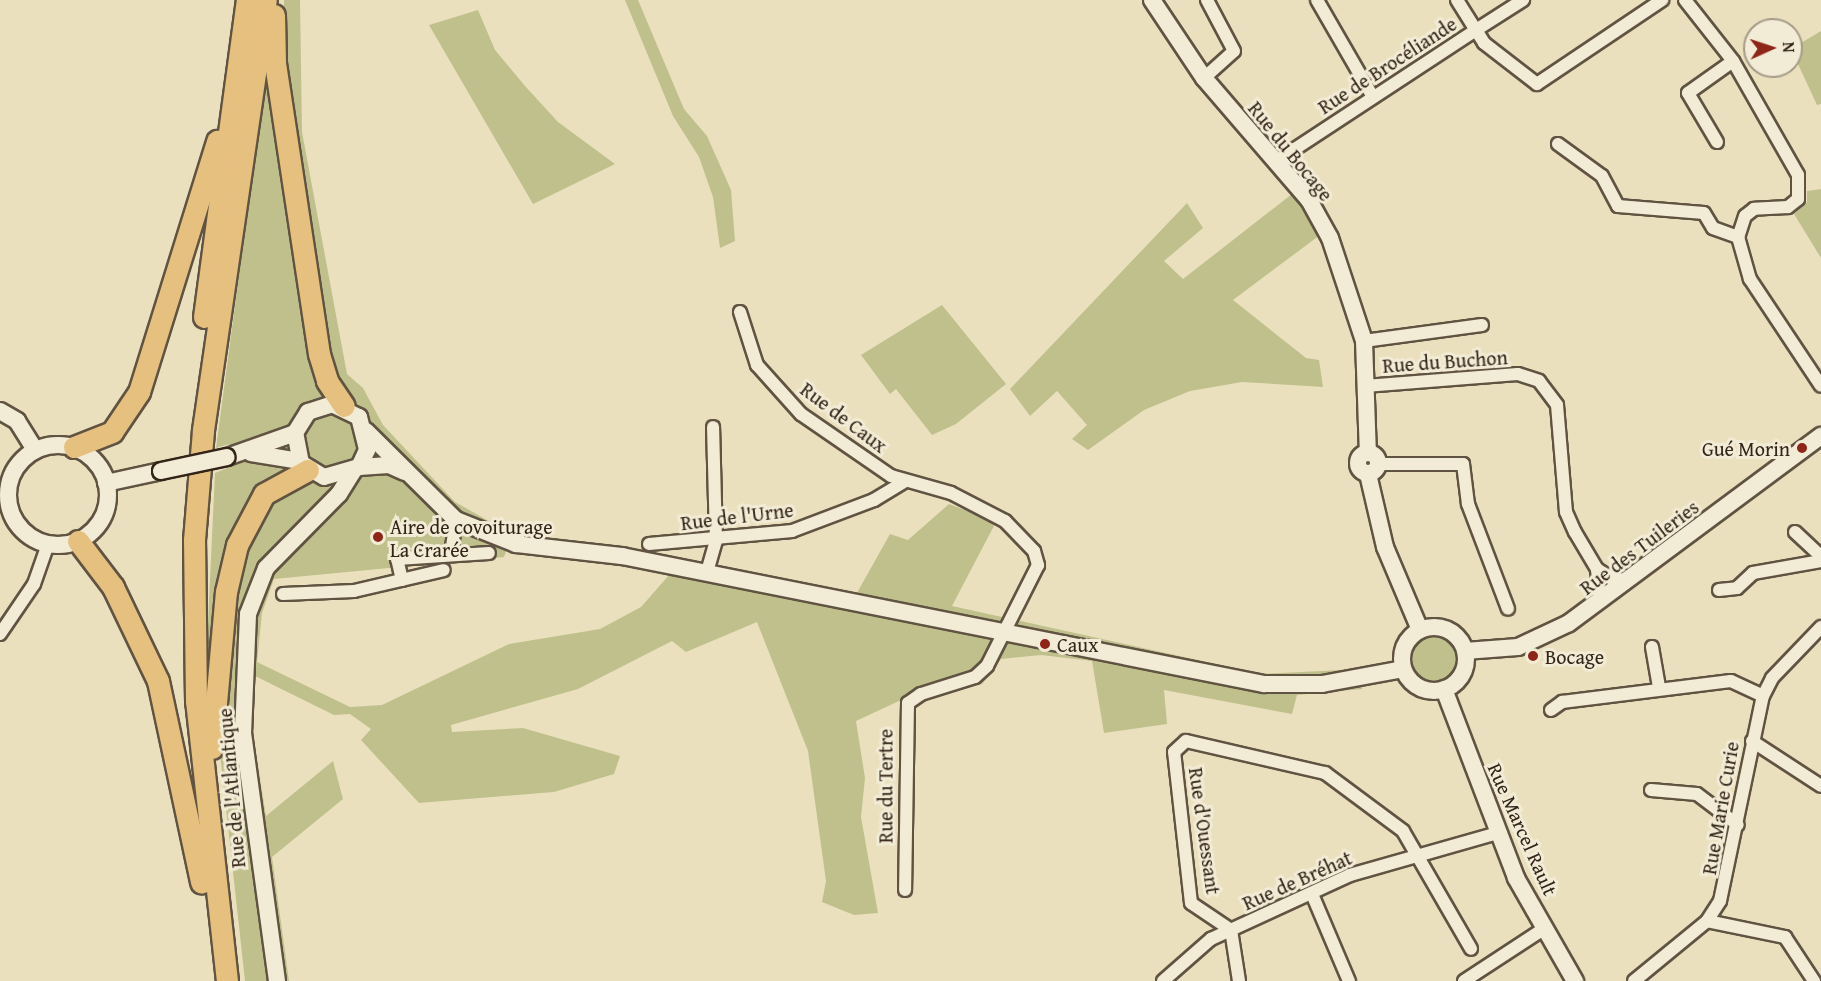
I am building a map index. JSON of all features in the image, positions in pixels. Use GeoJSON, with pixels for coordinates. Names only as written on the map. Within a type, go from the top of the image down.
{"type":"FeatureCollection","features":[{"type":"Feature","properties":{"kind":"highway"},"geometry":{"type":"LineString","coordinates":[[213,981],[181,708],[180,543],[188,435],[248,0]]}},
{"type":"Feature","properties":{"kind":"highway"},"geometry":{"type":"LineString","coordinates":[[227,981],[196,701],[194,540],[203,430],[266,0]]}},
{"type":"Feature","properties":{"kind":"highway"},"geometry":{"type":"LineString","coordinates":[[274,0],[274,63],[319,354],[327,381],[344,406]]}},
{"type":"Feature","properties":{"kind":"highway"},"geometry":{"type":"LineString","coordinates":[[74,447],[112,432],[139,392],[214,153],[243,35]]}},
{"type":"Feature","properties":{"kind":"highway"},"geometry":{"type":"LineString","coordinates":[[218,904],[222,869],[212,711],[226,592],[237,545],[254,507],[275,484],[309,468]]}},
{"type":"Feature","properties":{"kind":"highway"},"geometry":{"type":"LineString","coordinates":[[78,541],[113,587],[158,681],[201,882]]}},
{"type":"Feature","properties":{"kind":"street","name":"Rue du Bocage"},"geometry":{"type":"LineString","coordinates":[[1152,0],[1204,78],[1309,200],[1330,238],[1364,341],[1371,463],[1385,547],[1420,630]]}},
{"type":"Feature","properties":{"kind":"street"},"geometry":{"type":"LineString","coordinates":[[1204,78],[1234,51],[1208,0]]}},
{"type":"Feature","properties":{"kind":"street"},"geometry":{"type":"LineString","coordinates":[[1317,0],[1373,97]]}},
{"type":"Feature","properties":{"kind":"street"},"geometry":{"type":"LineString","coordinates":[[1456,0],[1476,30],[1523,0]]}},
{"type":"Feature","properties":{"kind":"street","name":"Rue de Brocéliande"},"geometry":{"type":"LineString","coordinates":[[1275,162],[1476,30],[1484,43],[1537,84],[1662,0]]}},
{"type":"Feature","properties":{"kind":"street"},"geometry":{"type":"LineString","coordinates":[[1685,0],[1733,61],[1794,165],[1800,190],[1788,207],[1754,209],[1745,216],[1738,237],[1750,279],[1821,386]]}},
{"type":"Feature","properties":{"kind":"street"},"geometry":{"type":"LineString","coordinates":[[1717,142],[1688,93],[1733,61]]}},
{"type":"Feature","properties":{"kind":"street"},"geometry":{"type":"LineString","coordinates":[[1558,144],[1602,176],[1618,206],[1704,213],[1713,228],[1738,237]]}},
{"type":"Feature","properties":{"kind":"street","name":"Rue de Caux"},"geometry":{"type":"LineString","coordinates":[[740,312],[757,365],[779,391],[830,435],[904,482]]}},
{"type":"Feature","properties":{"kind":"street"},"geometry":{"type":"LineString","coordinates":[[1364,341],[1482,325]]}},
{"type":"Feature","properties":{"kind":"street","name":"Rue du Buchon"},"geometry":{"type":"LineString","coordinates":[[1365,386],[1518,374],[1539,381],[1557,405],[1566,512],[1597,569],[1600,601]]}},
{"type":"Feature","properties":{"kind":"street"},"geometry":{"type":"LineString","coordinates":[[106,483],[248,453],[295,433],[304,416],[319,406],[344,406],[366,431],[456,520],[516,544],[706,572],[1264,684],[1300,687],[1403,669]]}},
{"type":"Feature","properties":{"kind":"street"},"geometry":{"type":"LineString","coordinates":[[0,411],[17,421],[35,450]]}},
{"type":"Feature","properties":{"kind":"street"},"geometry":{"type":"LineString","coordinates":[[706,572],[716,540],[713,427]]}},
{"type":"Feature","properties":{"kind":"street"},"geometry":{"type":"LineString","coordinates":[[356,468],[367,450],[366,431]]}},
{"type":"Feature","properties":{"kind":"street"},"geometry":{"type":"LineString","coordinates":[[295,433],[324,510]]}},
{"type":"Feature","properties":{"kind":"street","name":"Rue des Tuileries"},"geometry":{"type":"LineString","coordinates":[[1465,651],[1531,643],[1600,601],[1821,436]]}},
{"type":"Feature","properties":{"kind":"street"},"geometry":{"type":"LineString","coordinates":[[74,447],[95,461],[106,483],[102,518],[78,541],[48,544],[31,537],[8,519],[4,492],[13,472],[35,450],[74,447]]}},
{"type":"Feature","properties":{"kind":"street"},"geometry":{"type":"LineString","coordinates":[[248,453],[309,468],[333,478],[356,468],[389,465],[411,475]]}},
{"type":"Feature","properties":{"kind":"street"},"geometry":{"type":"LineString","coordinates":[[1371,463],[1463,464],[1468,504],[1508,609]]}},
{"type":"Feature","properties":{"kind":"street","name":"Rue de l'Atlantique"},"geometry":{"type":"LineString","coordinates":[[277,981],[243,734],[246,633],[253,595],[267,568],[324,510],[356,468]]}},
{"type":"Feature","properties":{"kind":"street"},"geometry":{"type":"LineString","coordinates":[[904,482],[951,493],[986,509],[1034,551],[1038,565],[1006,632]]}},
{"type":"Feature","properties":{"kind":"street","name":"Rue de l'Urne"},"geometry":{"type":"LineString","coordinates":[[649,544],[716,540],[817,524],[904,482]]}},
{"type":"Feature","properties":{"kind":"street"},"geometry":{"type":"LineString","coordinates":[[451,554],[456,520]]}},
{"type":"Feature","properties":{"kind":"street"},"geometry":{"type":"LineString","coordinates":[[1795,532],[1821,558]]}},
{"type":"Feature","properties":{"kind":"street"},"geometry":{"type":"LineString","coordinates":[[0,634],[34,584],[48,544]]}},
{"type":"Feature","properties":{"kind":"street"},"geometry":{"type":"LineString","coordinates":[[402,580],[397,559],[489,553]]}},
{"type":"Feature","properties":{"kind":"street"},"geometry":{"type":"LineString","coordinates":[[1719,590],[1737,588],[1753,573],[1821,558]]}},
{"type":"Feature","properties":{"kind":"street"},"geometry":{"type":"LineString","coordinates":[[1597,569],[1612,579],[1628,580]]}},
{"type":"Feature","properties":{"kind":"street"},"geometry":{"type":"LineString","coordinates":[[283,594],[354,591],[444,570]]}},
{"type":"Feature","properties":{"kind":"street","name":"Rue Marie Curie"},"geometry":{"type":"LineString","coordinates":[[1634,981],[1707,921],[1729,875],[1752,741],[1763,696],[1772,678],[1821,627]]}},
{"type":"Feature","properties":{"kind":"street"},"geometry":{"type":"LineString","coordinates":[[1442,628],[1465,651],[1461,674],[1444,689],[1419,687],[1403,669],[1404,646],[1420,630],[1442,628]]}},
{"type":"Feature","properties":{"kind":"street","name":"Rue du Tertre"},"geometry":{"type":"LineString","coordinates":[[904,890],[908,703],[921,694],[975,677],[1006,632]]}},
{"type":"Feature","properties":{"kind":"street"},"geometry":{"type":"LineString","coordinates":[[1652,647],[1659,687]]}},
{"type":"Feature","properties":{"kind":"street"},"geometry":{"type":"LineString","coordinates":[[1551,710],[1562,702],[1659,687],[1731,681],[1763,696]]}},
{"type":"Feature","properties":{"kind":"street","name":"Rue Marcel Rault"},"geometry":{"type":"LineString","coordinates":[[1444,689],[1497,833],[1545,928],[1575,981]]}},
{"type":"Feature","properties":{"kind":"street"},"geometry":{"type":"LineString","coordinates":[[1752,741],[1821,786]]}},
{"type":"Feature","properties":{"kind":"street","name":"Rue d'Ouessant"},"geometry":{"type":"LineString","coordinates":[[1231,930],[1191,903],[1174,752],[1179,744],[1325,773],[1403,831],[1417,857]]}},
{"type":"Feature","properties":{"kind":"street"},"geometry":{"type":"LineString","coordinates":[[1651,790],[1697,794],[1738,825]]}},
{"type":"Feature","properties":{"kind":"street","name":"Rue de Bréhat"},"geometry":{"type":"LineString","coordinates":[[1163,981],[1199,947],[1350,874],[1497,833]]}},
{"type":"Feature","properties":{"kind":"street"},"geometry":{"type":"LineString","coordinates":[[1417,857],[1471,948]]}},
{"type":"Feature","properties":{"kind":"street"},"geometry":{"type":"LineString","coordinates":[[1312,894],[1349,981]]}},
{"type":"Feature","properties":{"kind":"street"},"geometry":{"type":"LineString","coordinates":[[1707,921],[1785,937],[1814,981]]}},
{"type":"Feature","properties":{"kind":"street"},"geometry":{"type":"LineString","coordinates":[[1464,981],[1545,928]]}},
{"type":"Feature","properties":{"kind":"street"},"geometry":{"type":"LineString","coordinates":[[1231,930],[1239,981]]}},
{"type":"Feature","properties":{"kind":"green space"},"geometry":{"type":"Polygon","coordinates":[[[284,0],[300,0],[302,132],[347,374],[363,388],[383,425],[455,502],[512,534],[504,557],[274,579],[262,613],[257,662],[350,707],[382,705],[509,644],[600,629],[641,607],[670,574],[856,610],[858,591],[890,534],[908,540],[949,504],[996,522],[952,606],[1261,674],[1362,669],[1362,689],[1297,695],[1292,714],[1164,690],[1167,724],[1104,733],[1092,661],[1041,655],[1001,659],[982,684],[929,698],[913,709],[899,701],[856,721],[865,778],[861,817],[878,913],[854,915],[822,902],[826,881],[808,751],[757,622],[686,652],[672,641],[578,689],[451,725],[452,732],[523,728],[620,756],[614,774],[554,792],[419,803],[361,740],[371,729],[350,714],[334,715],[255,676],[253,735],[266,816],[333,761],[343,799],[272,857],[289,981],[245,981],[218,735],[226,665],[207,643],[215,473],[230,467],[229,444],[216,448],[267,66],[283,63],[284,0]]]}},
{"type":"Feature","properties":{"kind":"green space"},"geometry":{"type":"Polygon","coordinates":[[[625,0],[638,0],[684,109],[707,136],[731,190],[735,241],[720,248],[713,197],[699,157],[673,116],[625,0]]]}},
{"type":"Feature","properties":{"kind":"green space"},"geometry":{"type":"Polygon","coordinates":[[[478,10],[495,50],[525,86],[558,122],[615,164],[533,204],[429,25],[478,10]]]}},
{"type":"Feature","properties":{"kind":"green space"},"geometry":{"type":"Polygon","coordinates":[[[1821,31],[1821,104],[1817,105],[1803,75],[1803,42],[1821,31]]]}},
{"type":"Feature","properties":{"kind":"green space"},"geometry":{"type":"Polygon","coordinates":[[[1821,189],[1821,258],[1794,214],[1807,202],[1807,191],[1821,189]]]}},
{"type":"Feature","properties":{"kind":"green space"},"geometry":{"type":"Polygon","coordinates":[[[1292,194],[1320,235],[1233,300],[1306,358],[1319,360],[1323,387],[1242,382],[1190,391],[1144,410],[1088,450],[1072,439],[1087,425],[1057,391],[1030,416],[1010,389],[1187,203],[1203,228],[1164,261],[1183,279],[1292,194]]]}},
{"type":"Feature","properties":{"kind":"green space"},"geometry":{"type":"Polygon","coordinates":[[[942,305],[1006,384],[956,424],[932,435],[896,389],[890,394],[861,355],[942,305]]]}},
{"type":"Feature","properties":{"kind":"green space"},"geometry":{"type":"Polygon","coordinates":[[[1434,635],[1451,642],[1458,659],[1451,676],[1434,683],[1417,676],[1410,659],[1417,642],[1434,635]]]}},
{"type":"Feature","properties":{"kind":"place","name":"Gué Morin"},"geometry":{"type":"Point","coordinates":[1802,448]}},
{"type":"Feature","properties":{"kind":"place","name":"Aire de covoiturage La Crarée"},"geometry":{"type":"Point","coordinates":[378,537]}},
{"type":"Feature","properties":{"kind":"place","name":"Caux"},"geometry":{"type":"Point","coordinates":[1045,644]}},
{"type":"Feature","properties":{"kind":"place","name":"Bocage"},"geometry":{"type":"Point","coordinates":[1533,656]}}]}
